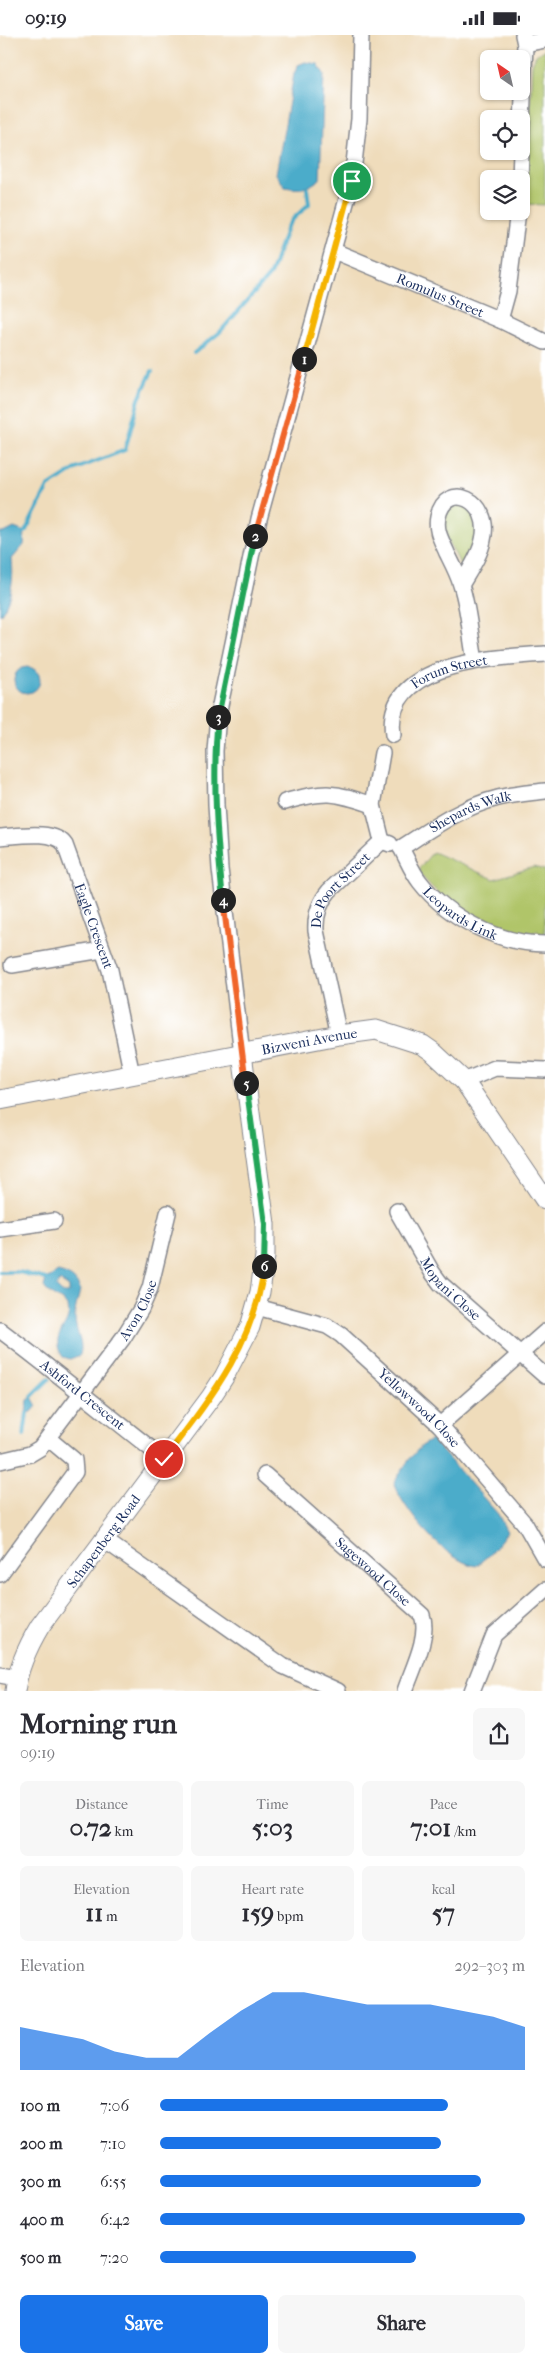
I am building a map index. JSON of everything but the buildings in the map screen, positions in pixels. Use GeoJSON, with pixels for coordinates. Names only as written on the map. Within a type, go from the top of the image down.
{"type":"FeatureCollection","features":[{"type":"Feature","properties":{"kind":"street"},"geometry":{"type":"LineString","coordinates":[[242,1054],[220,869],[216,805],[217,724],[237,618],[259,519],[352,181],[357,147],[361,35]]}},
{"type":"Feature","properties":{"kind":"street"},"geometry":{"type":"LineString","coordinates":[[520,170],[524,40],[545,40]]}},
{"type":"Feature","properties":{"kind":"street"},"geometry":{"type":"LineString","coordinates":[[500,320],[508,291],[517,220]]}},
{"type":"Feature","properties":{"kind":"street","name":"Romulus Street"},"geometry":{"type":"LineString","coordinates":[[334,251],[500,320],[545,342]]}},
{"type":"Feature","properties":{"kind":"street"},"geometry":{"type":"LineString","coordinates":[[461,585],[478,553],[484,530],[480,509],[466,498],[457,497],[448,500],[442,505],[437,527],[461,585],[475,660]]}},
{"type":"Feature","properties":{"kind":"street","name":"Forum Street"},"geometry":{"type":"LineString","coordinates":[[393,735],[391,720],[399,700],[409,689],[426,677],[448,667],[475,660],[545,654]]}},
{"type":"Feature","properties":{"kind":"street","name":"De Poort Street"},"geometry":{"type":"LineString","coordinates":[[382,753],[373,805],[382,841]]}},
{"type":"Feature","properties":{"kind":"street","name":"Shepards Walk"},"geometry":{"type":"LineString","coordinates":[[401,848],[446,819],[479,803],[517,794],[545,791]]}},
{"type":"Feature","properties":{"kind":"street"},"geometry":{"type":"LineString","coordinates":[[285,802],[314,793],[330,793],[373,805]]}},
{"type":"Feature","properties":{"kind":"street","name":"Eagle Crescent"},"geometry":{"type":"LineString","coordinates":[[0,837],[52,835],[63,841],[102,950],[118,1003],[132,1075]]}},
{"type":"Feature","properties":{"kind":"street","name":"De Poort Street"},"geometry":{"type":"LineString","coordinates":[[382,841],[401,848]]}},
{"type":"Feature","properties":{"kind":"street","name":"De Poort Street"},"geometry":{"type":"LineString","coordinates":[[338,1035],[316,931],[316,914],[323,898],[329,891],[382,841]]}},
{"type":"Feature","properties":{"kind":"street","name":"Leopards Link"},"geometry":{"type":"LineString","coordinates":[[401,848],[419,881],[438,902],[450,911],[468,922],[509,939],[530,944],[545,944]]}},
{"type":"Feature","properties":{"kind":"street"},"geometry":{"type":"LineString","coordinates":[[12,965],[102,950]]}},
{"type":"Feature","properties":{"kind":"street","name":"Bizweni Avenue"},"geometry":{"type":"LineString","coordinates":[[0,1100],[338,1035],[376,1030],[423,1045],[444,1060],[464,1081],[545,1200]]}},
{"type":"Feature","properties":{"kind":"street","name":"Schapenberg Road"},"geometry":{"type":"LineString","coordinates":[[10,1681],[40,1627],[224,1377],[250,1327],[257,1307],[265,1256],[265,1224],[242,1054]]}},
{"type":"Feature","properties":{"kind":"street"},"geometry":{"type":"LineString","coordinates":[[464,1081],[496,1068],[545,1070]]}},
{"type":"Feature","properties":{"kind":"street","name":"Mopani Close"},"geometry":{"type":"LineString","coordinates":[[397,1211],[432,1273],[441,1284],[545,1376]]}},
{"type":"Feature","properties":{"kind":"street","name":"Avon Close"},"geometry":{"type":"LineString","coordinates":[[0,1461],[30,1455],[49,1439],[123,1338],[146,1299],[168,1213]]}},
{"type":"Feature","properties":{"kind":"street"},"geometry":{"type":"LineString","coordinates":[[0,1229],[54,1221]]}},
{"type":"Feature","properties":{"kind":"street","name":"Yellowwood Close"},"geometry":{"type":"LineString","coordinates":[[257,1307],[322,1324],[337,1331],[440,1425],[525,1524],[545,1559]]}},
{"type":"Feature","properties":{"kind":"street","name":"Ashford Crescent"},"geometry":{"type":"LineString","coordinates":[[0,1330],[164,1459]]}},
{"type":"Feature","properties":{"kind":"street"},"geometry":{"type":"LineString","coordinates":[[440,1425],[545,1332]]}},
{"type":"Feature","properties":{"kind":"street"},"geometry":{"type":"LineString","coordinates":[[0,1574],[76,1472],[74,1460],[49,1439]]}},
{"type":"Feature","properties":{"kind":"street","name":"Sagewood Close"},"geometry":{"type":"LineString","coordinates":[[265,1475],[422,1615],[425,1625],[424,1636],[405,1691]]}},
{"type":"Feature","properties":{"kind":"street"},"geometry":{"type":"LineString","coordinates":[[103,1539],[282,1666],[338,1691]]}},
{"type":"Feature","properties":{"kind":"street"},"geometry":{"type":"LineString","coordinates":[[472,1691],[494,1635],[545,1590]]}},
{"type":"Feature","properties":{"kind":"green space"},"geometry":{"type":"Polygon","coordinates":[[[545,49],[545,205],[530,204],[530,170],[527,170],[528,160],[530,160],[532,64],[536,55],[545,49]]]}},
{"type":"Feature","properties":{"kind":"green space"},"geometry":{"type":"Polygon","coordinates":[[[455,502],[472,507],[479,535],[465,567],[462,568],[443,531],[445,510],[455,502]]]}},
{"type":"Feature","properties":{"kind":"green space"},"geometry":{"type":"Polygon","coordinates":[[[433,852],[494,879],[534,867],[545,870],[545,938],[539,935],[537,930],[535,931],[535,936],[530,940],[485,924],[489,921],[487,918],[477,924],[453,908],[418,873],[420,867],[433,852]]]}},
{"type":"Feature","properties":{"kind":"water"},"geometry":{"type":"Polygon","coordinates":[[[305,62],[318,64],[324,74],[320,179],[304,188],[285,187],[276,174],[294,74],[298,65],[305,62]]]}},
{"type":"Feature","properties":{"kind":"water"},"geometry":{"type":"Polygon","coordinates":[[[14,528],[25,532],[24,545],[12,559],[13,574],[10,596],[0,615],[0,532],[4,533],[14,528]]]}},
{"type":"Feature","properties":{"kind":"water"},"geometry":{"type":"Polygon","coordinates":[[[27,667],[36,671],[40,680],[36,689],[27,693],[18,689],[14,680],[18,671],[27,667]]]}},
{"type":"Feature","properties":{"kind":"water"},"geometry":{"type":"Polygon","coordinates":[[[58,1272],[62,1273],[74,1280],[80,1290],[75,1318],[81,1350],[80,1355],[70,1359],[63,1357],[58,1343],[69,1314],[68,1308],[64,1302],[44,1287],[46,1279],[58,1272]],[[60,1281],[56,1287],[62,1293],[69,1293],[69,1287],[60,1281]]]}},
{"type":"Feature","properties":{"kind":"water"},"geometry":{"type":"Polygon","coordinates":[[[32,1397],[37,1406],[32,1412],[26,1413],[28,1400],[32,1397]]]}},
{"type":"Feature","properties":{"kind":"water"},"geometry":{"type":"Polygon","coordinates":[[[432,1440],[498,1514],[507,1532],[490,1554],[476,1566],[452,1555],[428,1534],[407,1508],[394,1484],[400,1472],[415,1452],[432,1440]]]}},
{"type":"Feature","properties":{"kind":"waterway"},"geometry":{"type":"LineString","coordinates":[[194,353],[219,333],[270,275],[287,227],[309,204],[307,189]]}},
{"type":"Feature","properties":{"kind":"waterway"},"geometry":{"type":"LineString","coordinates":[[25,532],[48,487],[76,469],[125,450],[139,399],[152,371]]}},
{"type":"Feature","properties":{"kind":"waterway"},"geometry":{"type":"LineString","coordinates":[[0,1272],[19,1272],[46,1279]]}},
{"type":"Feature","properties":{"kind":"waterway"},"geometry":{"type":"LineString","coordinates":[[32,1396],[49,1379]]}},
{"type":"Feature","properties":{"kind":"waterway"},"geometry":{"type":"LineString","coordinates":[[24,1435],[27,1413]]}},
{"type":"Feature","properties":{"kind":"route"},"geometry":{"type":"LineString","coordinates":[[164,1459],[224,1377],[250,1327],[257,1307],[263,1277],[265,1224],[227,939],[220,869],[216,805],[216,734],[237,618],[259,519],[312,333],[352,181]]}}]}
